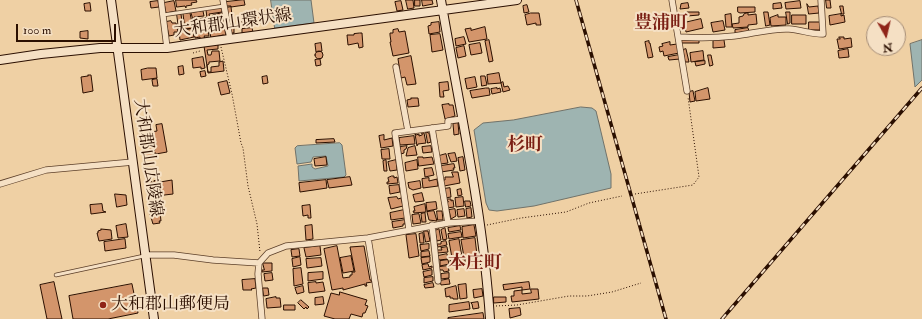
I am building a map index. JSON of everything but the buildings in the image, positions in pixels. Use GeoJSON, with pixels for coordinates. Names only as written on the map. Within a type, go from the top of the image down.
{"type":"FeatureCollection","features":[{"type":"Feature","properties":{"kind":"main road","name":"大和郡山広陵線"},"geometry":{"type":"LineString","coordinates":[[111,0],[154,319]]}},
{"type":"Feature","properties":{"kind":"main road"},"geometry":{"type":"LineString","coordinates":[[442,0],[480,223],[490,307],[490,319]]}},
{"type":"Feature","properties":{"kind":"main road","name":"大和郡山環状線"},"geometry":{"type":"LineString","coordinates":[[0,60],[100,48],[167,48],[517,0]]}},
{"type":"Feature","properties":{"kind":"street"},"geometry":{"type":"LineString","coordinates":[[161,0],[167,48]]}},
{"type":"Feature","properties":{"kind":"street"},"geometry":{"type":"LineString","coordinates":[[672,0],[686,90]]}},
{"type":"Feature","properties":{"kind":"street"},"geometry":{"type":"LineString","coordinates":[[678,37],[706,38],[734,36],[789,29],[823,34],[821,0]]}},
{"type":"Feature","properties":{"kind":"street"},"geometry":{"type":"LineString","coordinates":[[223,3],[230,39]]}},
{"type":"Feature","properties":{"kind":"street"},"geometry":{"type":"LineString","coordinates":[[396,67],[408,131]]}},
{"type":"Feature","properties":{"kind":"street"},"geometry":{"type":"LineString","coordinates":[[409,229],[395,133],[448,126],[448,121],[462,119]]}},
{"type":"Feature","properties":{"kind":"street"},"geometry":{"type":"LineString","coordinates":[[432,128],[448,223]]}},
{"type":"Feature","properties":{"kind":"street"},"geometry":{"type":"LineString","coordinates":[[0,184],[46,170],[133,162]]}},
{"type":"Feature","properties":{"kind":"street"},"geometry":{"type":"LineString","coordinates":[[262,319],[258,274],[260,261],[268,253],[286,246],[368,238],[432,225],[448,223],[480,223]]}},
{"type":"Feature","properties":{"kind":"street"},"geometry":{"type":"LineString","coordinates":[[432,225],[438,281]]}},
{"type":"Feature","properties":{"kind":"street"},"geometry":{"type":"LineString","coordinates":[[368,238],[380,319]]}},
{"type":"Feature","properties":{"kind":"street"},"geometry":{"type":"LineString","coordinates":[[145,255],[174,255],[213,260],[260,261]]}},
{"type":"Feature","properties":{"kind":"lane"},"geometry":{"type":"LineString","coordinates":[[163,15],[223,3]]}},
{"type":"Feature","properties":{"kind":"lane"},"geometry":{"type":"LineString","coordinates":[[56,275],[145,255]]}},
{"type":"Feature","properties":{"kind":"path"},"geometry":{"type":"LineString","coordinates":[[219,40],[243,148],[248,186],[257,224],[260,261]]}},
{"type":"Feature","properties":{"kind":"path"},"geometry":{"type":"LineString","coordinates":[[635,194],[693,185],[699,177],[686,90]]}},
{"type":"Feature","properties":{"kind":"path"},"geometry":{"type":"LineString","coordinates":[[480,223],[566,212],[589,203],[622,196]]}},
{"type":"Feature","properties":{"kind":"path"},"geometry":{"type":"LineString","coordinates":[[490,307],[517,305],[569,296],[587,296],[612,292],[641,283]]}},
{"type":"Feature","properties":{"kind":"water"},"geometry":{"type":"Polygon","coordinates":[[[271,0],[311,0],[314,23],[275,28],[271,0]]]}},
{"type":"Feature","properties":{"kind":"water"},"geometry":{"type":"Polygon","coordinates":[[[922,40],[922,80],[915,87],[910,44],[922,40]]]}},
{"type":"Feature","properties":{"kind":"water"},"geometry":{"type":"Polygon","coordinates":[[[581,107],[592,108],[596,111],[611,174],[611,188],[534,206],[497,211],[489,210],[486,203],[474,130],[483,123],[513,120],[581,107]]]}},
{"type":"Feature","properties":{"kind":"water"},"geometry":{"type":"Polygon","coordinates":[[[340,143],[342,145],[346,175],[344,177],[299,181],[298,166],[312,164],[312,167],[315,169],[328,166],[326,156],[313,157],[311,162],[297,164],[295,148],[297,146],[340,143]]]}},
{"type":"Feature","properties":{"kind":"railway"},"geometry":{"type":"LineString","coordinates":[[576,0],[666,319]]}},
{"type":"Feature","properties":{"kind":"railway"},"geometry":{"type":"LineString","coordinates":[[722,319],[922,88]]}},
{"type":"Feature","properties":{"kind":"place","name":"大和郡山郵便局"},"geometry":{"type":"Point","coordinates":[103,305]}},
{"type":"Feature","properties":{"kind":"district","name":"豊浦町"},"geometry":{"type":"Point","coordinates":[661,24]}},
{"type":"Feature","properties":{"kind":"district","name":"杉町"},"geometry":{"type":"Point","coordinates":[525,146]}},
{"type":"Feature","properties":{"kind":"district","name":"本庄町"},"geometry":{"type":"Point","coordinates":[475,264]}}]}
